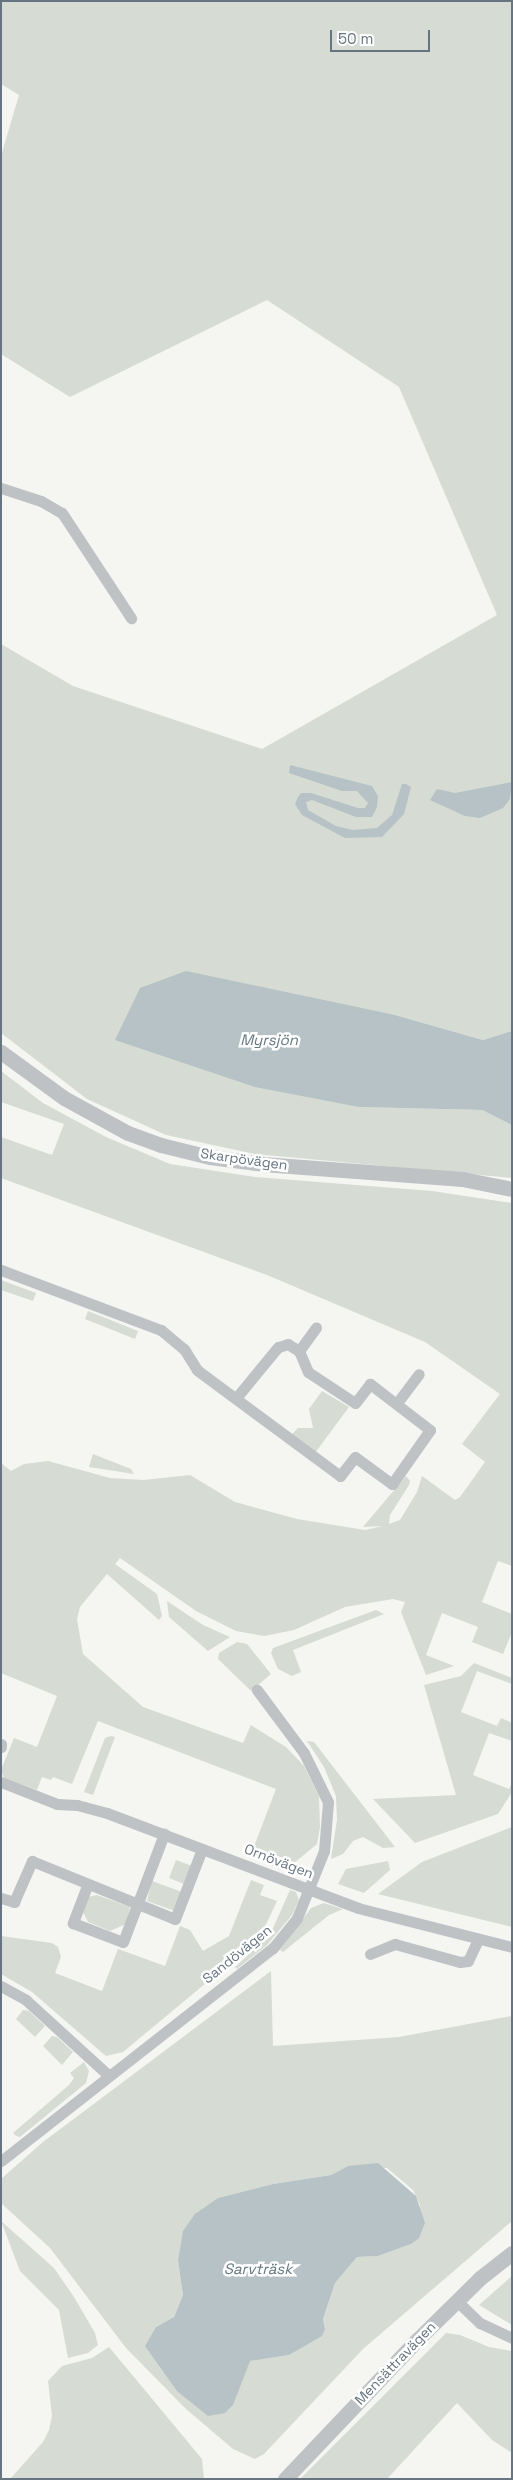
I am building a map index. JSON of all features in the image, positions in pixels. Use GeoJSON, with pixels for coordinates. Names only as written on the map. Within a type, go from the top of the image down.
{"type":"FeatureCollection","features":[{"type":"Feature","properties":{"kind":"street"},"geometry":{"type":"LineString","coordinates":[[1,488],[41,500],[62,513],[131,618]]}},
{"type":"Feature","properties":{"kind":"street","name":"Skarpövägen"},"geometry":{"type":"LineString","coordinates":[[1,1052],[64,1098],[128,1133],[161,1145],[210,1157],[263,1164],[462,1180],[512,1189]]}},
{"type":"Feature","properties":{"kind":"street"},"geometry":{"type":"LineString","coordinates":[[1,1270],[161,1330],[184,1349],[197,1370],[340,1476],[356,1457],[392,1484],[430,1430],[370,1384],[355,1403],[308,1372],[299,1351],[288,1344],[278,1347],[236,1398]]}},
{"type":"Feature","properties":{"kind":"street"},"geometry":{"type":"LineString","coordinates":[[299,1351],[316,1328]]}},
{"type":"Feature","properties":{"kind":"street"},"geometry":{"type":"LineString","coordinates":[[397,1403],[419,1374]]}},
{"type":"Feature","properties":{"kind":"street","name":"Sandövägen"},"geometry":{"type":"LineString","coordinates":[[1,2161],[108,2074],[273,1948],[297,1918],[310,1890],[328,1836],[328,1802],[304,1753],[257,1690]]}},
{"type":"Feature","properties":{"kind":"street","name":"Ornövägen"},"geometry":{"type":"LineString","coordinates":[[1,1782],[57,1804],[90,1807],[367,1910],[478,1940],[512,1947]]}},
{"type":"Feature","properties":{"kind":"street"},"geometry":{"type":"LineString","coordinates":[[87,1886],[73,1923],[123,1942],[164,1834]]}},
{"type":"Feature","properties":{"kind":"street"},"geometry":{"type":"LineString","coordinates":[[1,1898],[14,1902],[32,1861],[83,1880],[87,1886],[175,1919],[202,1848]]}},
{"type":"Feature","properties":{"kind":"street"},"geometry":{"type":"LineString","coordinates":[[370,1954],[395,1944],[460,1962],[468,1961],[478,1940]]}},
{"type":"Feature","properties":{"kind":"street"},"geometry":{"type":"LineString","coordinates":[[1,1986],[26,2000],[108,2074]]}},
{"type":"Feature","properties":{"kind":"street","name":"Mensättravägen"},"geometry":{"type":"LineString","coordinates":[[285,2479],[457,2301],[512,2253]]}},
{"type":"Feature","properties":{"kind":"street"},"geometry":{"type":"LineString","coordinates":[[457,2301],[480,2323],[512,2338]]}},
{"type":"Feature","properties":{"kind":"shaded area"},"geometry":{"type":"Polygon","coordinates":[[[1,1],[512,1],[512,1031],[483,1040],[395,1015],[320,1001],[359,1107],[482,1110],[512,1125],[512,1178],[255,1154],[166,1135],[87,1099],[1,1033],[1,644],[73,686],[262,749],[497,615],[399,387],[267,300],[70,397],[1,354],[1,156],[19,95],[1,84],[1,1]]]}},
{"type":"Feature","properties":{"kind":"shaded area"},"geometry":{"type":"Polygon","coordinates":[[[1,1071],[43,1103],[106,1137],[170,1164],[255,1177],[432,1191],[512,1203],[512,1566],[498,1561],[482,1602],[512,1614],[512,1632],[503,1654],[472,1642],[478,1627],[442,1613],[426,1655],[454,1666],[426,1675],[401,1612],[405,1602],[393,1599],[345,1607],[294,1630],[264,1636],[236,1631],[196,1611],[120,1558],[115,1564],[157,1594],[162,1616],[159,1620],[107,1574],[80,1607],[77,1619],[83,1654],[143,1707],[243,1743],[251,1725],[286,1747],[304,1766],[319,1796],[320,1827],[317,1844],[287,1869],[280,1869],[250,1857],[276,1789],[98,1721],[72,1784],[53,1777],[51,1780],[42,1777],[37,1790],[4,1778],[1,1770],[14,1738],[37,1747],[57,1696],[1,1673],[1,1463],[11,1471],[24,1464],[48,1461],[110,1478],[144,1480],[190,1475],[235,1502],[297,1519],[365,1530],[383,1526],[363,1527],[406,1476],[410,1481],[409,1485],[390,1515],[389,1524],[400,1520],[417,1492],[422,1476],[455,1500],[460,1497],[485,1462],[462,1444],[500,1394],[425,1342],[267,1275],[1,1178],[1,1137],[52,1155],[64,1124],[1,1102],[1,1071]]]}},
{"type":"Feature","properties":{"kind":"shaded area"},"geometry":{"type":"Polygon","coordinates":[[[1,1280],[36,1293],[33,1301],[1,1290],[1,1280]]]}},
{"type":"Feature","properties":{"kind":"shaded area"},"geometry":{"type":"Polygon","coordinates":[[[88,1311],[138,1331],[135,1339],[85,1319],[88,1311]]]}},
{"type":"Feature","properties":{"kind":"shaded area"},"geometry":{"type":"Polygon","coordinates":[[[322,1391],[349,1407],[315,1453],[292,1434],[298,1428],[313,1428],[309,1409],[322,1391]]]}},
{"type":"Feature","properties":{"kind":"shaded area"},"geometry":{"type":"Polygon","coordinates":[[[93,1454],[131,1469],[134,1474],[89,1467],[93,1454]]]}},
{"type":"Feature","properties":{"kind":"shaded area"},"geometry":{"type":"Polygon","coordinates":[[[167,1601],[203,1625],[230,1637],[208,1651],[169,1617],[167,1601]]]}},
{"type":"Feature","properties":{"kind":"shaded area"},"geometry":{"type":"Polygon","coordinates":[[[376,1610],[384,1614],[293,1650],[301,1672],[292,1676],[278,1669],[271,1653],[273,1648],[376,1610]]]}},
{"type":"Feature","properties":{"kind":"shaded area"},"geometry":{"type":"Polygon","coordinates":[[[237,1642],[247,1644],[271,1674],[251,1691],[218,1659],[219,1653],[237,1642]]]}},
{"type":"Feature","properties":{"kind":"shaded area"},"geometry":{"type":"Polygon","coordinates":[[[474,1663],[512,1678],[512,1684],[477,1671],[461,1712],[497,1726],[501,1718],[512,1723],[512,1741],[489,1733],[473,1775],[509,1789],[512,1783],[512,1792],[498,1814],[415,1843],[373,1799],[456,1795],[424,1685],[461,1676],[474,1663]]]}},
{"type":"Feature","properties":{"kind":"shaded area"},"geometry":{"type":"Polygon","coordinates":[[[115,1737],[93,1795],[84,1792],[105,1738],[115,1737]]]}},
{"type":"Feature","properties":{"kind":"shaded area"},"geometry":{"type":"Polygon","coordinates":[[[307,1741],[314,1742],[395,1847],[383,1848],[363,1837],[353,1841],[343,1854],[331,1859],[337,1820],[336,1796],[324,1767],[307,1741]]]}},
{"type":"Feature","properties":{"kind":"shaded area"},"geometry":{"type":"Polygon","coordinates":[[[512,1827],[512,1927],[378,1894],[422,1862],[512,1827]]]}},
{"type":"Feature","properties":{"kind":"shaded area"},"geometry":{"type":"Polygon","coordinates":[[[176,1860],[192,1866],[184,1884],[169,1878],[176,1860]]]}},
{"type":"Feature","properties":{"kind":"shaded area"},"geometry":{"type":"Polygon","coordinates":[[[388,1861],[390,1870],[364,1893],[338,1884],[346,1869],[388,1861]]]}},
{"type":"Feature","properties":{"kind":"shaded area"},"geometry":{"type":"Polygon","coordinates":[[[251,1880],[264,1885],[260,1895],[277,1901],[259,1939],[123,2052],[106,2056],[32,1992],[1,1974],[1,1936],[52,1943],[58,1947],[61,1957],[55,1973],[102,1991],[118,1949],[165,1966],[180,1926],[190,1930],[203,1951],[229,1936],[251,1880]]]}},
{"type":"Feature","properties":{"kind":"shaded area"},"geometry":{"type":"Polygon","coordinates":[[[152,1881],[182,1892],[175,1911],[147,1901],[152,1881]]]}},
{"type":"Feature","properties":{"kind":"shaded area"},"geometry":{"type":"Polygon","coordinates":[[[290,1890],[296,1892],[299,1900],[292,1915],[267,1945],[237,1969],[235,1967],[270,1935],[290,1890]]]}},
{"type":"Feature","properties":{"kind":"shaded area"},"geometry":{"type":"Polygon","coordinates":[[[97,1895],[130,1907],[126,1924],[110,1931],[88,1922],[83,1912],[88,1897],[97,1895]]]}},
{"type":"Feature","properties":{"kind":"shaded area"},"geometry":{"type":"Polygon","coordinates":[[[324,1903],[343,1909],[329,1915],[283,1952],[280,1950],[311,1908],[324,1903]]]}},
{"type":"Feature","properties":{"kind":"shaded area"},"geometry":{"type":"Polygon","coordinates":[[[271,1971],[273,2046],[399,2037],[512,2016],[512,2221],[363,2349],[264,2454],[255,2459],[233,2449],[186,2409],[126,2348],[50,2248],[1,2203],[1,2179],[43,2142],[271,1971]],[[348,2166],[331,2175],[273,2184],[218,2198],[178,2261],[183,2295],[174,2317],[156,2327],[250,2361],[289,2355],[325,2329],[323,2319],[335,2283],[357,2257],[378,2256],[411,2244],[420,2205],[413,2190],[387,2168],[348,2166]]]}},
{"type":"Feature","properties":{"kind":"shaded area"},"geometry":{"type":"Polygon","coordinates":[[[23,2010],[29,2011],[45,2026],[35,2037],[16,2019],[23,2010]]]}},
{"type":"Feature","properties":{"kind":"shaded area"},"geometry":{"type":"Polygon","coordinates":[[[52,2036],[57,2037],[73,2052],[62,2065],[43,2046],[52,2036]]]}},
{"type":"Feature","properties":{"kind":"shaded area"},"geometry":{"type":"Polygon","coordinates":[[[84,2062],[89,2071],[86,2083],[20,2137],[16,2136],[13,2133],[69,2085],[74,2078],[70,2073],[84,2062]]]}},
{"type":"Feature","properties":{"kind":"shaded area"},"geometry":{"type":"Polygon","coordinates":[[[1,2221],[54,2268],[74,2297],[95,2333],[98,2345],[88,2353],[68,2358],[59,2310],[20,2271],[1,2221]]]}},
{"type":"Feature","properties":{"kind":"shaded area"},"geometry":{"type":"Polygon","coordinates":[[[512,2276],[512,2325],[479,2305],[512,2276]]]}},
{"type":"Feature","properties":{"kind":"shaded area"},"geometry":{"type":"Polygon","coordinates":[[[446,2333],[460,2335],[489,2347],[512,2351],[512,2453],[492,2440],[457,2403],[387,2479],[300,2479],[446,2333]]]}},
{"type":"Feature","properties":{"kind":"shaded area"},"geometry":{"type":"Polygon","coordinates":[[[109,2347],[202,2459],[204,2479],[10,2479],[43,2442],[49,2430],[52,2416],[48,2381],[62,2366],[92,2358],[109,2347]]]}},
{"type":"Feature","properties":{"kind":"water"},"geometry":{"type":"Polygon","coordinates":[[[290,765],[372,786],[378,796],[377,807],[372,817],[356,817],[312,800],[306,802],[308,810],[336,826],[353,830],[377,828],[392,815],[402,784],[406,784],[411,787],[404,814],[382,837],[345,838],[302,815],[295,804],[298,797],[301,793],[311,793],[358,808],[365,808],[368,803],[357,791],[342,791],[289,773],[290,765]]]}},
{"type":"Feature","properties":{"kind":"water"},"geometry":{"type":"Polygon","coordinates":[[[512,782],[510,799],[503,808],[480,818],[465,816],[430,800],[437,789],[455,793],[512,782]]]}},
{"type":"Feature","properties":{"kind":"water","name":"Myrsjön"},"geometry":{"type":"Polygon","coordinates":[[[186,971],[395,1015],[483,1040],[512,1031],[512,1125],[482,1110],[359,1107],[255,1087],[115,1040],[140,988],[186,971]]]}},
{"type":"Feature","properties":{"kind":"water","name":"Sarvträsk"},"geometry":{"type":"Polygon","coordinates":[[[378,2163],[416,2196],[425,2223],[419,2238],[411,2244],[378,2256],[357,2257],[335,2283],[323,2319],[325,2329],[322,2336],[289,2355],[250,2361],[233,2405],[225,2413],[208,2416],[177,2391],[145,2346],[156,2327],[174,2317],[183,2295],[178,2261],[183,2231],[195,2214],[218,2198],[273,2184],[331,2175],[348,2166],[378,2163]]]}}]}
